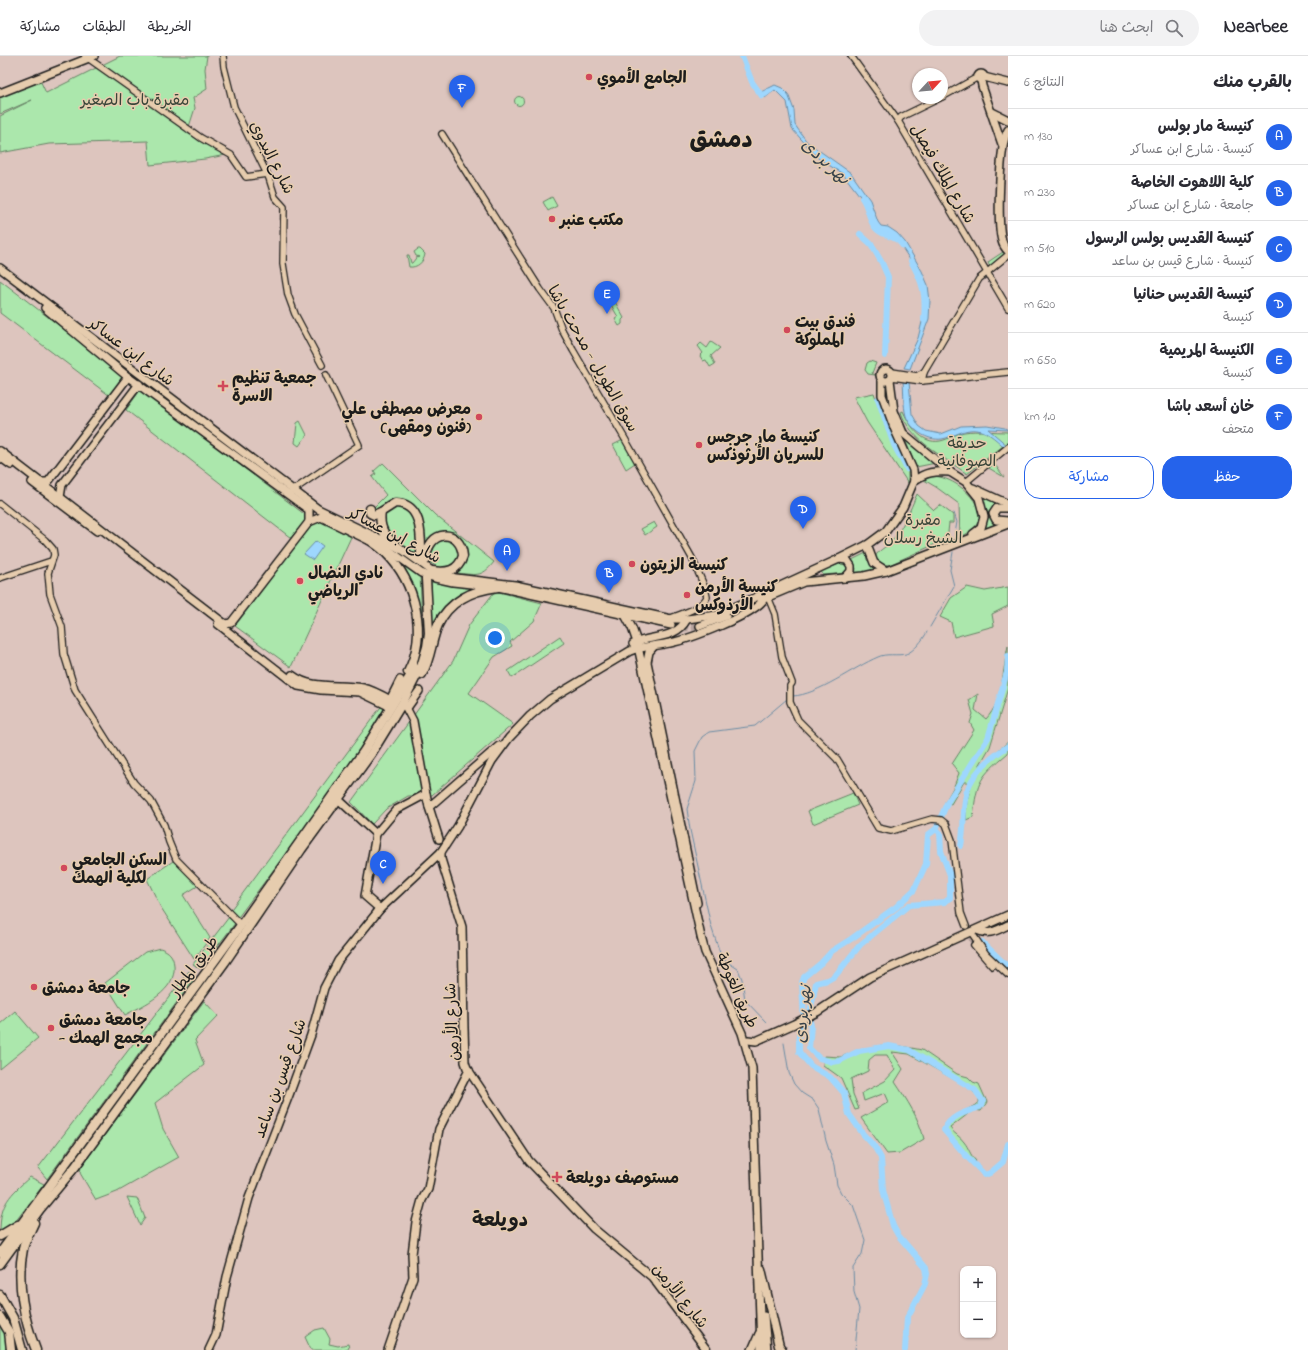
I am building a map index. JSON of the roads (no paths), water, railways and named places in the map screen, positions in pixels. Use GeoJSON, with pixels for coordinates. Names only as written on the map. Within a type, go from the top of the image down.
{"type":"FeatureCollection","features":[{"type":"Feature","properties":{"kind":"highway"},"geometry":{"type":"LineString","coordinates":[[370,509],[370,513],[374,515],[395,504],[405,505],[414,511],[420,528],[424,559],[426,551],[435,538],[442,536],[451,537],[461,546],[463,556],[457,567],[450,571],[432,571]]}},
{"type":"Feature","properties":{"kind":"highway"},"geometry":{"type":"LineString","coordinates":[[381,512],[380,524],[383,532],[401,549]]}},
{"type":"Feature","properties":{"kind":"highway"},"geometry":{"type":"LineString","coordinates":[[368,539],[385,552],[398,568],[410,593],[416,611],[418,628],[417,644],[402,690]]}},
{"type":"Feature","properties":{"kind":"highway"},"geometry":{"type":"LineString","coordinates":[[402,690],[414,670],[422,651],[424,638],[424,578],[429,633],[424,658],[413,684]]}},
{"type":"Feature","properties":{"kind":"highway"},"geometry":{"type":"LineString","coordinates":[[413,684],[421,676],[429,662],[435,635],[444,615],[454,605],[474,592],[481,589],[498,587]]}},
{"type":"Feature","properties":{"kind":"highway","name":"طريق المطار"},"geometry":{"type":"LineString","coordinates":[[0,1264],[40,1209],[75,1167],[226,962],[301,850],[405,705],[413,684]]}},
{"type":"Feature","properties":{"kind":"highway","name":"طريق المطار"},"geometry":{"type":"LineString","coordinates":[[0,1253],[241,924],[364,751],[392,703],[402,690]]}},
{"type":"Feature","properties":{"kind":"highway"},"geometry":{"type":"LineString","coordinates":[[36,1350],[26,1314],[20,1271],[25,1242],[40,1209]]}},
{"type":"Feature","properties":{"kind":"highway"},"geometry":{"type":"LineString","coordinates":[[0,1236],[24,1220]]}},
{"type":"Feature","properties":{"kind":"highway"},"geometry":{"type":"LineString","coordinates":[[761,1269],[779,1346],[782,1350]]}},
{"type":"Feature","properties":{"kind":"highway"},"geometry":{"type":"LineString","coordinates":[[0,1295],[13,1318],[22,1350]]}},
{"type":"Feature","properties":{"kind":"highway"},"geometry":{"type":"LineString","coordinates":[[0,1317],[10,1332],[11,1350]]}},
{"type":"Feature","properties":{"kind":"main road"},"geometry":{"type":"LineString","coordinates":[[0,92],[89,57]]}},
{"type":"Feature","properties":{"kind":"main road"},"geometry":{"type":"LineString","coordinates":[[1006,249],[1000,223],[1002,145],[982,86],[981,78],[1008,83]]}},
{"type":"Feature","properties":{"kind":"main road"},"geometry":{"type":"LineString","coordinates":[[992,112],[1008,120]]}},
{"type":"Feature","properties":{"kind":"main road"},"geometry":{"type":"LineString","coordinates":[[1002,145],[1008,130]]}},
{"type":"Feature","properties":{"kind":"main road","name":"شارع ابن عساكر"},"geometry":{"type":"LineString","coordinates":[[0,268],[292,491],[318,509],[401,549],[432,571],[456,578],[515,585],[671,622]]}},
{"type":"Feature","properties":{"kind":"main road","name":"شارع ابن عساكر"},"geometry":{"type":"LineString","coordinates":[[0,272],[128,377],[309,510],[309,522],[321,517],[389,550],[421,573],[435,578],[453,582],[498,587],[570,604],[671,622],[686,621],[717,615],[867,545],[886,531],[903,507],[914,481]]}},
{"type":"Feature","properties":{"kind":"main road"},"geometry":{"type":"LineString","coordinates":[[914,481],[913,470],[895,430],[882,395],[882,379],[880,375],[883,370],[887,369],[891,376],[894,411],[903,433],[950,472],[968,484],[1008,504]]}},
{"type":"Feature","properties":{"kind":"main road"},"geometry":{"type":"LineString","coordinates":[[882,379],[886,381],[891,376]]}},
{"type":"Feature","properties":{"kind":"main road"},"geometry":{"type":"LineString","coordinates":[[40,482],[48,482],[128,377]]}},
{"type":"Feature","properties":{"kind":"main road"},"geometry":{"type":"LineString","coordinates":[[60,497],[62,485],[139,384]]}},
{"type":"Feature","properties":{"kind":"main road"},"geometry":{"type":"LineString","coordinates":[[0,451],[222,622],[231,623]]}},
{"type":"Feature","properties":{"kind":"main road"},"geometry":{"type":"LineString","coordinates":[[0,457],[298,686],[321,690],[360,692],[392,703]]}},
{"type":"Feature","properties":{"kind":"main road"},"geometry":{"type":"LineString","coordinates":[[914,481],[922,475],[934,471],[950,472]]}},
{"type":"Feature","properties":{"kind":"main road"},"geometry":{"type":"LineString","coordinates":[[966,538],[981,528],[984,517],[979,498],[968,484]]}},
{"type":"Feature","properties":{"kind":"main road"},"geometry":{"type":"LineString","coordinates":[[1008,508],[997,508],[993,514],[996,520],[1008,522]]}},
{"type":"Feature","properties":{"kind":"main road"},"geometry":{"type":"LineString","coordinates":[[231,623],[309,522]]}},
{"type":"Feature","properties":{"kind":"main road"},"geometry":{"type":"LineString","coordinates":[[700,626],[715,622],[804,582],[864,576],[886,571],[1008,522]]}},
{"type":"Feature","properties":{"kind":"main road"},"geometry":{"type":"LineString","coordinates":[[867,545],[874,563],[886,571]]}},
{"type":"Feature","properties":{"kind":"main road"},"geometry":{"type":"LineString","coordinates":[[839,559],[847,560],[851,566],[851,571],[845,578]]}},
{"type":"Feature","properties":{"kind":"main road"},"geometry":{"type":"LineString","coordinates":[[638,645],[654,646],[693,636],[757,607],[766,598]]}},
{"type":"Feature","properties":{"kind":"main road","name":"طريق الغوطة"},"geometry":{"type":"LineString","coordinates":[[625,615],[632,628],[638,645],[696,919],[706,952],[742,1032],[752,1068],[761,1350]]}},
{"type":"Feature","properties":{"kind":"main road"},"geometry":{"type":"LineString","coordinates":[[686,621],[685,631],[693,636]]}},
{"type":"Feature","properties":{"kind":"main road"},"geometry":{"type":"LineString","coordinates":[[429,807],[490,759],[540,707],[598,670],[602,665],[638,645],[667,636],[686,621]]}},
{"type":"Feature","properties":{"kind":"main road"},"geometry":{"type":"LineString","coordinates":[[231,623],[236,634],[299,680],[322,686],[363,688],[392,703]]}},
{"type":"Feature","properties":{"kind":"main road"},"geometry":{"type":"LineString","coordinates":[[654,646],[649,652],[647,662],[701,922],[712,955],[748,1040],[754,1060],[758,1102],[761,1269],[767,1350]]}},
{"type":"Feature","properties":{"kind":"main road"},"geometry":{"type":"LineString","coordinates":[[392,703],[400,680]]}},
{"type":"Feature","properties":{"kind":"main road"},"geometry":{"type":"LineString","coordinates":[[419,691],[405,705],[414,727],[426,794],[439,839]]}},
{"type":"Feature","properties":{"kind":"main road"},"geometry":{"type":"LineString","coordinates":[[441,852],[458,826],[490,759]]}},
{"type":"Feature","properties":{"kind":"main road"},"geometry":{"type":"LineString","coordinates":[[380,909],[365,896],[376,834],[396,810],[426,794]]}},
{"type":"Feature","properties":{"kind":"main road"},"geometry":{"type":"LineString","coordinates":[[338,800],[376,834]]}},
{"type":"Feature","properties":{"kind":"main road","name":"شارع قيس بن ساعد"},"geometry":{"type":"LineString","coordinates":[[209,1350],[216,1336],[230,1263],[249,1198],[289,1095],[310,1035],[324,988],[338,961],[380,909],[441,852]]}},
{"type":"Feature","properties":{"kind":"main road","name":"شارع الأرمن"},"geometry":{"type":"LineString","coordinates":[[441,852],[443,871],[462,926],[464,1044],[465,1062],[469,1070],[529,1161],[594,1229],[652,1277],[707,1350]]}},
{"type":"Feature","properties":{"kind":"main road"},"geometry":{"type":"LineString","coordinates":[[748,1040],[756,1041],[794,1024],[817,1012],[870,978],[1008,915]]}},
{"type":"Feature","properties":{"kind":"main road"},"geometry":{"type":"LineString","coordinates":[[974,931],[989,930],[1008,921]]}},
{"type":"Feature","properties":{"kind":"main road"},"geometry":{"type":"LineString","coordinates":[[974,931],[992,933],[1008,925]]}},
{"type":"Feature","properties":{"kind":"main road"},"geometry":{"type":"LineString","coordinates":[[751,1050],[756,1045],[785,1028]]}},
{"type":"Feature","properties":{"kind":"main road"},"geometry":{"type":"LineString","coordinates":[[388,1350],[413,1277],[412,1254],[416,1222],[422,1200],[428,1189],[439,1129],[469,1070]]}},
{"type":"Feature","properties":{"kind":"main road"},"geometry":{"type":"LineString","coordinates":[[752,1350],[760,1334]]}},
{"type":"Feature","properties":{"kind":"street","name":"شارع البدوي"},"geometry":{"type":"LineString","coordinates":[[223,56],[224,67],[234,107],[267,174],[275,197],[283,205],[285,210],[283,264],[288,295],[295,314],[322,364]]}},
{"type":"Feature","properties":{"kind":"street","name":"شارع الملك فيصل"},"geometry":{"type":"LineString","coordinates":[[851,56],[898,121],[1008,308]]}},
{"type":"Feature","properties":{"kind":"street"},"geometry":{"type":"LineString","coordinates":[[89,57],[201,138],[231,155],[246,177],[267,174]]}},
{"type":"Feature","properties":{"kind":"street"},"geometry":{"type":"LineString","coordinates":[[948,94],[981,78]]}},
{"type":"Feature","properties":{"kind":"street"},"geometry":{"type":"LineString","coordinates":[[898,121],[901,117],[927,104]]}},
{"type":"Feature","properties":{"kind":"street","name":"سوق الطويل - مدحت باشا"},"geometry":{"type":"LineString","coordinates":[[442,134],[540,289],[554,308],[562,330],[573,350],[692,558],[707,596],[704,602],[695,608]]}},
{"type":"Feature","properties":{"kind":"street"},"geometry":{"type":"LineString","coordinates":[[922,381],[924,372],[977,282],[986,272],[1008,255]]}},
{"type":"Feature","properties":{"kind":"street"},"geometry":{"type":"LineString","coordinates":[[891,376],[917,376],[924,372]]}},
{"type":"Feature","properties":{"kind":"street"},"geometry":{"type":"LineString","coordinates":[[891,376],[922,381],[1008,372]]}},
{"type":"Feature","properties":{"kind":"street"},"geometry":{"type":"LineString","coordinates":[[292,491],[359,445],[326,375]]}},
{"type":"Feature","properties":{"kind":"street"},"geometry":{"type":"LineString","coordinates":[[968,484],[1006,448]]}},
{"type":"Feature","properties":{"kind":"street"},"geometry":{"type":"LineString","coordinates":[[0,504],[49,544],[53,549],[54,555],[48,574],[50,594],[62,626],[64,654],[75,690],[134,782],[151,802],[164,825],[176,859],[241,924]]}},
{"type":"Feature","properties":{"kind":"street"},"geometry":{"type":"LineString","coordinates":[[0,578],[51,561]]}},
{"type":"Feature","properties":{"kind":"street"},"geometry":{"type":"LineString","coordinates":[[766,598],[775,614],[782,657],[792,683],[790,686],[790,702],[795,715],[802,725],[827,747],[837,759],[874,823],[882,830],[891,832],[932,818],[941,820],[946,824],[952,837],[961,913],[966,926]]}},
{"type":"Feature","properties":{"kind":"street"},"geometry":{"type":"LineString","coordinates":[[686,621],[690,612],[695,608]]}},
{"type":"Feature","properties":{"kind":"street"},"geometry":{"type":"LineString","coordinates":[[671,622],[695,608]]}},
{"type":"Feature","properties":{"kind":"street"},"geometry":{"type":"LineString","coordinates":[[974,931],[986,954],[1008,975]]}},
{"type":"Feature","properties":{"kind":"street"},"geometry":{"type":"LineString","coordinates":[[974,945],[988,961],[1008,978]]}},
{"type":"Feature","properties":{"kind":"water"},"geometry":{"type":"Polygon","coordinates":[[[775,85],[782,88],[788,94],[794,110],[795,125],[807,142],[851,173],[870,200],[878,222],[881,226],[888,227],[897,233],[905,242],[922,271],[928,285],[930,301],[929,319],[910,369],[904,368],[918,338],[924,314],[924,290],[920,275],[897,240],[891,235],[875,228],[866,204],[843,174],[819,159],[792,129],[787,102],[775,90],[765,98],[758,90],[761,92],[775,85]]]}},
{"type":"Feature","properties":{"kind":"water"},"geometry":{"type":"Polygon","coordinates":[[[903,382],[909,382],[912,414],[919,426],[926,431],[941,434],[961,426],[987,425],[1005,428],[1008,430],[988,429],[1008,446],[1008,450],[990,435],[977,430],[963,431],[942,439],[931,438],[920,434],[908,421],[906,416],[903,382]]]}},
{"type":"Feature","properties":{"kind":"water"},"geometry":{"type":"Polygon","coordinates":[[[316,541],[323,546],[313,560],[304,554],[316,541]]]}},
{"type":"Feature","properties":{"kind":"waterway","name":"نهر بردى"},"geometry":{"type":"LineString","coordinates":[[742,56],[752,82],[762,96],[768,92]]}},
{"type":"Feature","properties":{"kind":"waterway","name":"نهر بردى"},"geometry":{"type":"LineString","coordinates":[[862,198],[873,225],[882,233],[898,240],[903,246]]}},
{"type":"Feature","properties":{"kind":"waterway"},"geometry":{"type":"LineString","coordinates":[[860,234],[871,244],[888,277],[885,356]]}},
{"type":"Feature","properties":{"kind":"waterway","name":"نهر بردى"},"geometry":{"type":"LineString","coordinates":[[911,261],[919,276],[923,290],[925,303],[924,320]]}},
{"type":"Feature","properties":{"kind":"waterway"},"geometry":{"type":"LineString","coordinates":[[878,399],[894,445],[907,469]]}},
{"type":"Feature","properties":{"kind":"waterway"},"geometry":{"type":"LineString","coordinates":[[954,513],[957,522],[955,534]]}},
{"type":"Feature","properties":{"kind":"waterway"},"geometry":{"type":"LineString","coordinates":[[930,627],[954,586],[950,570],[953,552]]}},
{"type":"Feature","properties":{"kind":"waterway"},"geometry":{"type":"LineString","coordinates":[[793,696],[825,686],[881,656],[906,654],[918,645],[927,632]]}},
{"type":"Feature","properties":{"kind":"waterway","name":"نهر بردى"},"geometry":{"type":"LineString","coordinates":[[905,1350],[907,1318],[925,1284],[927,1274],[926,1268],[898,1235],[893,1226],[883,1190],[881,1158],[874,1146],[863,1134],[849,1114],[844,1093],[830,1077],[811,1066],[799,1052],[799,1035],[804,1023],[802,982],[804,977],[821,963],[832,951],[896,907],[914,890],[926,864],[928,835],[936,829],[947,803],[988,738],[1007,672],[1008,656]]}},
{"type":"Feature","properties":{"kind":"waterway"},"geometry":{"type":"LineString","coordinates":[[766,1022],[745,1000],[742,979],[738,969],[724,960],[720,953],[711,926],[690,830],[687,809],[696,781],[695,751],[702,737],[709,732],[755,726],[787,699]]}},
{"type":"Feature","properties":{"kind":"waterway","name":"نهر بردى"},"geometry":{"type":"LineString","coordinates":[[961,846],[965,800],[970,783],[980,768],[1008,746]]}},
{"type":"Feature","properties":{"kind":"waterway","name":"نهر بردى"},"geometry":{"type":"LineString","coordinates":[[936,829],[940,833],[941,851],[950,875],[950,898],[945,902],[909,905],[860,945],[835,976],[828,980],[816,983],[809,1017],[811,1026],[809,1048],[819,1058],[832,1062],[839,1061],[859,1051],[889,1046],[909,1050],[975,1090],[983,1101],[980,1107],[965,1112],[954,1118],[946,1125],[944,1130],[985,1175],[990,1173],[1003,1162],[1008,1144]]}},
{"type":"Feature","properties":{"kind":"waterway","name":"نهر بردى"},"geometry":{"type":"LineString","coordinates":[[982,942],[1008,967]]}},
{"type":"Feature","properties":{"kind":"waterway"},"geometry":{"type":"LineString","coordinates":[[784,1043],[789,1073],[794,1084],[802,1093],[813,1100],[819,1109],[826,1141],[834,1165],[837,1185],[841,1193],[853,1205],[865,1240],[862,1254],[853,1268],[854,1292],[859,1309],[855,1350]]}},
{"type":"Feature","properties":{"kind":"tunnel"},"geometry":{"type":"LineString","coordinates":[[671,625],[686,628],[700,626]]}},
{"type":"Feature","properties":{"kind":"tunnel"},"geometry":{"type":"LineString","coordinates":[[967,930],[974,945]]}},
{"type":"Feature","properties":{"kind":"place","name":"الجامع الأموي"},"geometry":{"type":"Point","coordinates":[589,77]}},
{"type":"Feature","properties":{"kind":"place","name":"خان أسعد باشا"},"geometry":{"type":"Point","coordinates":[462,108]}},
{"type":"Feature","properties":{"kind":"place","name":"مكتب عنبر"},"geometry":{"type":"Point","coordinates":[552,219]}},
{"type":"Feature","properties":{"kind":"place","name":"الكنيسة المريمية"},"geometry":{"type":"Point","coordinates":[607,314]}},
{"type":"Feature","properties":{"kind":"place","name":"فندق بيت المملوكة"},"geometry":{"type":"Point","coordinates":[787,330]}},
{"type":"Feature","properties":{"kind":"place","name":"جمعية تنظيم الاسرة"},"geometry":{"type":"Point","coordinates":[223,386]}},
{"type":"Feature","properties":{"kind":"place","name":"معرض مصطفى علي (فنون ومقهى)"},"geometry":{"type":"Point","coordinates":[479,417]}},
{"type":"Feature","properties":{"kind":"place","name":"كنيسة مار جرجس للسريان الأرثوذكس"},"geometry":{"type":"Point","coordinates":[699,445]}},
{"type":"Feature","properties":{"kind":"place","name":"كنيسة القديس حنانيا"},"geometry":{"type":"Point","coordinates":[803,529]}},
{"type":"Feature","properties":{"kind":"place","name":"كنيسة الزيتون"},"geometry":{"type":"Point","coordinates":[632,564]}},
{"type":"Feature","properties":{"kind":"place","name":"كنيسة مار بولس"},"geometry":{"type":"Point","coordinates":[507,571]}},
{"type":"Feature","properties":{"kind":"place","name":"نادي النضال الرياضي"},"geometry":{"type":"Point","coordinates":[300,581]}},
{"type":"Feature","properties":{"kind":"place","name":"كلية اللاهوت الخاصة"},"geometry":{"type":"Point","coordinates":[609,593]}},
{"type":"Feature","properties":{"kind":"place","name":"كنيسة الأرمن الأرذوكس"},"geometry":{"type":"Point","coordinates":[687,595]}},
{"type":"Feature","properties":{"kind":"place","name":"السكن الجامعي لكلية الهمك"},"geometry":{"type":"Point","coordinates":[64,868]}},
{"type":"Feature","properties":{"kind":"place","name":"كنيسة القديس بولس الرسول"},"geometry":{"type":"Point","coordinates":[383,884]}},
{"type":"Feature","properties":{"kind":"place","name":"جامعة دمشق"},"geometry":{"type":"Point","coordinates":[34,987]}},
{"type":"Feature","properties":{"kind":"place","name":"جامعة دمشق - مجمع الهمك"},"geometry":{"type":"Point","coordinates":[51,1028]}},
{"type":"Feature","properties":{"kind":"place","name":"مستوصف دويلعة"},"geometry":{"type":"Point","coordinates":[557,1177]}},
{"type":"Feature","properties":{"kind":"district","name":"دمشق"},"geometry":{"type":"Point","coordinates":[721,139]}},
{"type":"Feature","properties":{"kind":"district","name":"دويلعة"},"geometry":{"type":"Point","coordinates":[500,1219]}},
{"type":"Feature","properties":{"kind":"park label","name":"مقبرة باب الصغير"},"geometry":{"type":"Point","coordinates":[135,99]}},
{"type":"Feature","properties":{"kind":"park label","name":"حديقة الصوفانية"},"geometry":{"type":"Point","coordinates":[967,451]}},
{"type":"Feature","properties":{"kind":"park label","name":"مقبرة الشيخ رسلان"},"geometry":{"type":"Point","coordinates":[923,528]}}]}
